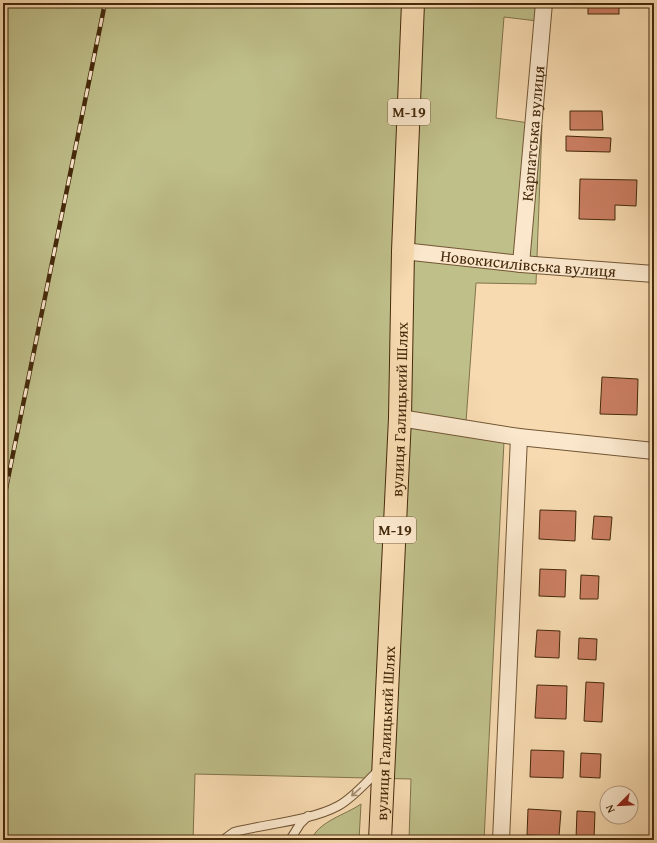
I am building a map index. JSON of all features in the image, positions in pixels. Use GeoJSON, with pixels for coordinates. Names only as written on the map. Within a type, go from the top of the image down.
{"type":"FeatureCollection","features":[{"type":"Feature","properties":{"kind":"highway","name":"вулиця Галицький Шлях"},"geometry":{"type":"LineString","coordinates":[[380,840],[400,418],[403,251],[413,3]]}},
{"type":"Feature","properties":{"kind":"street","name":"Карпатська вулиця"},"geometry":{"type":"LineString","coordinates":[[521,264],[544,3]]}},
{"type":"Feature","properties":{"kind":"street","name":"Новокисилівська вулиця"},"geometry":{"type":"LineString","coordinates":[[403,251],[521,264],[654,274]]}},
{"type":"Feature","properties":{"kind":"street"},"geometry":{"type":"LineString","coordinates":[[400,418],[519,438],[654,451]]}},
{"type":"Feature","properties":{"kind":"street"},"geometry":{"type":"LineString","coordinates":[[501,840],[519,438]]}},
{"type":"Feature","properties":{"kind":"lane"},"geometry":{"type":"LineString","coordinates":[[223,840],[234,832],[323,813],[339,806],[353,795],[384,765]]}},
{"type":"Feature","properties":{"kind":"lane"},"geometry":{"type":"LineString","coordinates":[[290,840],[300,824],[309,816]]}},
{"type":"Feature","properties":{"kind":"green space"},"geometry":{"type":"Polygon","coordinates":[[[3,3],[548,3],[546,22],[504,17],[496,118],[542,125],[536,284],[476,283],[465,436],[504,441],[484,840],[409,840],[411,779],[195,774],[193,840],[3,840],[3,3]]]}},
{"type":"Feature","properties":{"kind":"green space"},"geometry":{"type":"Polygon","coordinates":[[[361,804],[359,840],[311,840],[315,833],[326,823],[361,804]]]}},
{"type":"Feature","properties":{"kind":"building"},"geometry":{"type":"Polygon","coordinates":[[[588,3],[619,3],[619,14],[588,14],[588,3]]]}},
{"type":"Feature","properties":{"kind":"building"},"geometry":{"type":"Polygon","coordinates":[[[570,111],[602,111],[603,130],[570,130],[570,111]]]}},
{"type":"Feature","properties":{"kind":"building"},"geometry":{"type":"Polygon","coordinates":[[[566,136],[611,138],[610,152],[566,151],[566,136]]]}},
{"type":"Feature","properties":{"kind":"building"},"geometry":{"type":"Polygon","coordinates":[[[580,179],[637,180],[636,206],[615,205],[615,220],[579,219],[580,179]]]}},
{"type":"Feature","properties":{"kind":"building"},"geometry":{"type":"Polygon","coordinates":[[[602,377],[638,379],[637,415],[600,414],[602,377]]]}},
{"type":"Feature","properties":{"kind":"building"},"geometry":{"type":"Polygon","coordinates":[[[540,510],[576,511],[575,541],[539,539],[540,510]]]}},
{"type":"Feature","properties":{"kind":"building"},"geometry":{"type":"Polygon","coordinates":[[[594,516],[612,517],[610,540],[592,539],[594,516]]]}},
{"type":"Feature","properties":{"kind":"building"},"geometry":{"type":"Polygon","coordinates":[[[540,569],[566,570],[565,597],[539,596],[540,569]]]}},
{"type":"Feature","properties":{"kind":"building"},"geometry":{"type":"Polygon","coordinates":[[[581,575],[599,576],[598,599],[580,599],[581,575]]]}},
{"type":"Feature","properties":{"kind":"building"},"geometry":{"type":"Polygon","coordinates":[[[537,630],[560,631],[559,658],[535,657],[537,630]]]}},
{"type":"Feature","properties":{"kind":"building"},"geometry":{"type":"Polygon","coordinates":[[[579,638],[597,639],[596,660],[578,659],[579,638]]]}},
{"type":"Feature","properties":{"kind":"building"},"geometry":{"type":"Polygon","coordinates":[[[586,682],[604,683],[602,722],[584,721],[586,682]]]}},
{"type":"Feature","properties":{"kind":"building"},"geometry":{"type":"Polygon","coordinates":[[[537,685],[567,686],[566,719],[535,718],[537,685]]]}},
{"type":"Feature","properties":{"kind":"building"},"geometry":{"type":"Polygon","coordinates":[[[531,750],[564,751],[563,778],[530,777],[531,750]]]}},
{"type":"Feature","properties":{"kind":"building"},"geometry":{"type":"Polygon","coordinates":[[[581,753],[601,754],[600,778],[580,777],[581,753]]]}},
{"type":"Feature","properties":{"kind":"building"},"geometry":{"type":"Polygon","coordinates":[[[528,809],[561,811],[559,836],[527,835],[528,809]]]}},
{"type":"Feature","properties":{"kind":"building"},"geometry":{"type":"Polygon","coordinates":[[[577,811],[595,812],[594,839],[576,839],[577,811]]]}},
{"type":"Feature","properties":{"kind":"railway"},"geometry":{"type":"LineString","coordinates":[[3,503],[105,3]]}}]}
